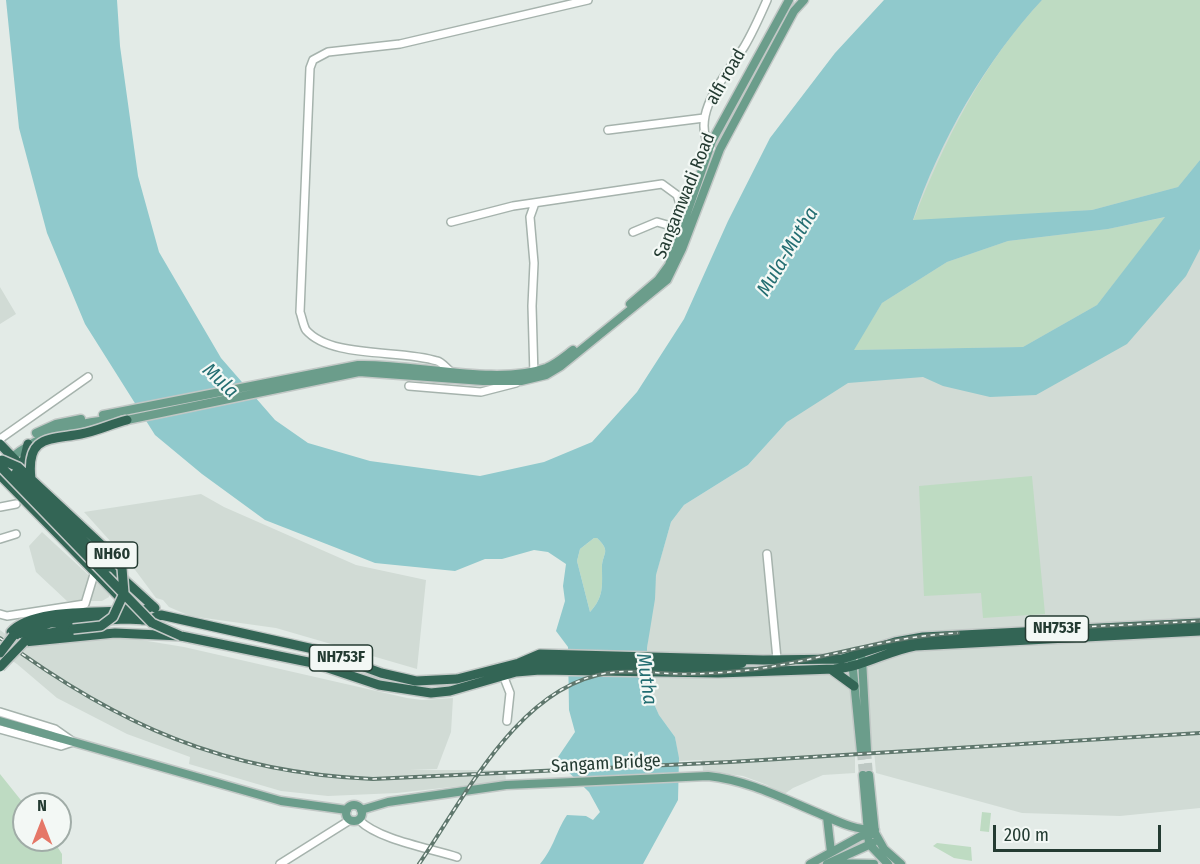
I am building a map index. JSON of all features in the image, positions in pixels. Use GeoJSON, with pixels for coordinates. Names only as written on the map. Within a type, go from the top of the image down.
{"type":"FeatureCollection","features":[{"type":"Feature","properties":{"kind":"highway"},"geometry":{"type":"LineString","coordinates":[[31,479],[33,451],[43,440],[80,434],[127,420]]}},
{"type":"Feature","properties":{"kind":"highway"},"geometry":{"type":"LineString","coordinates":[[0,444],[3,461],[30,492],[30,505]]}},
{"type":"Feature","properties":{"kind":"highway"},"geometry":{"type":"LineString","coordinates":[[25,470],[24,460],[28,444]]}},
{"type":"Feature","properties":{"kind":"highway"},"geometry":{"type":"LineString","coordinates":[[3,461],[18,467],[31,479]]}},
{"type":"Feature","properties":{"kind":"highway"},"geometry":{"type":"LineString","coordinates":[[3,461],[25,470],[116,563],[114,570]]}},
{"type":"Feature","properties":{"kind":"highway"},"geometry":{"type":"LineString","coordinates":[[0,644],[12,634],[50,623],[134,616],[154,619],[161,615],[3,461]]}},
{"type":"Feature","properties":{"kind":"highway"},"geometry":{"type":"LineString","coordinates":[[3,461],[152,623],[181,636]]}},
{"type":"Feature","properties":{"kind":"highway","name":"NH60"},"geometry":{"type":"LineString","coordinates":[[0,475],[117,594],[134,616]]}},
{"type":"Feature","properties":{"kind":"highway","name":"NH60"},"geometry":{"type":"LineString","coordinates":[[24,642],[33,636],[101,626],[113,617],[124,593],[122,568],[108,551],[31,479]]}},
{"type":"Feature","properties":{"kind":"highway","name":"NH60"},"geometry":{"type":"LineString","coordinates":[[103,612],[114,604],[117,594]]}},
{"type":"Feature","properties":{"kind":"highway"},"geometry":{"type":"LineString","coordinates":[[134,616],[153,606]]}},
{"type":"Feature","properties":{"kind":"highway"},"geometry":{"type":"LineString","coordinates":[[0,652],[20,625],[39,618],[124,611],[134,616]]}},
{"type":"Feature","properties":{"kind":"highway","name":"NH753F"},"geometry":{"type":"LineString","coordinates":[[161,615],[318,650],[381,673],[416,681],[457,679],[519,663],[718,665],[857,655],[914,638],[1200,631]]}},
{"type":"Feature","properties":{"kind":"highway","name":"NH753F"},"geometry":{"type":"LineString","coordinates":[[181,636],[314,663],[379,685],[431,693],[450,692],[540,662],[830,669],[857,665],[891,651],[915,646],[1200,623]]}},
{"type":"Feature","properties":{"kind":"highway"},"geometry":{"type":"LineString","coordinates":[[0,668],[24,642],[115,633],[181,636]]}},
{"type":"Feature","properties":{"kind":"highway","name":"NH753F"},"geometry":{"type":"LineString","coordinates":[[737,668],[777,659]]}},
{"type":"Feature","properties":{"kind":"highway"},"geometry":{"type":"LineString","coordinates":[[830,669],[854,686]]}},
{"type":"Feature","properties":{"kind":"main road","name":"Sangamwadi Road"},"geometry":{"type":"LineString","coordinates":[[534,375],[579,346],[658,280],[669,265],[681,229],[714,150],[789,0]]}},
{"type":"Feature","properties":{"kind":"main road","name":"Sangamwadi Road"},"geometry":{"type":"LineString","coordinates":[[339,372],[386,364],[451,376],[520,377],[534,375],[570,360],[667,280],[682,249],[714,150],[794,11],[804,0]]}},
{"type":"Feature","properties":{"kind":"main road"},"geometry":{"type":"LineString","coordinates":[[3,461],[38,435],[101,421],[127,420],[339,372]]}},
{"type":"Feature","properties":{"kind":"main road"},"geometry":{"type":"LineString","coordinates":[[3,461],[56,424],[339,372]]}},
{"type":"Feature","properties":{"kind":"main road"},"geometry":{"type":"LineString","coordinates":[[857,655],[864,752],[854,686],[857,665]]}},
{"type":"Feature","properties":{"kind":"main road","name":"Sangam Bridge"},"geometry":{"type":"LineString","coordinates":[[0,721],[281,801],[347,810],[354,806],[361,810],[388,802],[506,785],[708,776],[754,786],[842,824],[869,829]]}},
{"type":"Feature","properties":{"kind":"main road"},"geometry":{"type":"LineString","coordinates":[[866,775],[869,844],[888,864]]}},
{"type":"Feature","properties":{"kind":"main road"},"geometry":{"type":"LineString","coordinates":[[347,810],[354,820],[361,810]]}},
{"type":"Feature","properties":{"kind":"main road"},"geometry":{"type":"LineString","coordinates":[[827,817],[831,852]]}},
{"type":"Feature","properties":{"kind":"main road"},"geometry":{"type":"LineString","coordinates":[[869,829],[879,843],[901,864]]}},
{"type":"Feature","properties":{"kind":"main road"},"geometry":{"type":"LineString","coordinates":[[810,864],[869,829]]}},
{"type":"Feature","properties":{"kind":"main road"},"geometry":{"type":"LineString","coordinates":[[828,863],[869,844],[879,843]]}},
{"type":"Feature","properties":{"kind":"main road"},"geometry":{"type":"LineString","coordinates":[[828,863],[874,864]]}},
{"type":"Feature","properties":{"kind":"street"},"geometry":{"type":"LineString","coordinates":[[451,376],[440,362],[414,355],[339,348],[320,340],[305,328],[300,312],[310,68],[313,60],[328,52],[400,44],[588,0]]}},
{"type":"Feature","properties":{"kind":"street","name":"alfi road"},"geometry":{"type":"LineString","coordinates":[[714,150],[703,135],[704,118],[716,90],[755,29],[767,0]]}},
{"type":"Feature","properties":{"kind":"street"},"geometry":{"type":"LineString","coordinates":[[608,130],[704,118]]}},
{"type":"Feature","properties":{"kind":"street"},"geometry":{"type":"LineString","coordinates":[[451,222],[536,203],[662,184],[677,195],[685,219]]}},
{"type":"Feature","properties":{"kind":"street"},"geometry":{"type":"LineString","coordinates":[[534,375],[534,263],[530,217],[536,203]]}},
{"type":"Feature","properties":{"kind":"street"},"geometry":{"type":"LineString","coordinates":[[633,232],[657,222],[681,229]]}},
{"type":"Feature","properties":{"kind":"street"},"geometry":{"type":"LineString","coordinates":[[0,439],[88,377]]}},
{"type":"Feature","properties":{"kind":"street"},"geometry":{"type":"LineString","coordinates":[[409,386],[481,392],[520,377]]}},
{"type":"Feature","properties":{"kind":"street"},"geometry":{"type":"LineString","coordinates":[[0,507],[16,504]]}},
{"type":"Feature","properties":{"kind":"street"},"geometry":{"type":"LineString","coordinates":[[0,539],[16,534]]}},
{"type":"Feature","properties":{"kind":"street"},"geometry":{"type":"LineString","coordinates":[[767,554],[777,659]]}},
{"type":"Feature","properties":{"kind":"street"},"geometry":{"type":"LineString","coordinates":[[0,614],[7,616],[85,604],[95,571]]}},
{"type":"Feature","properties":{"kind":"street"},"geometry":{"type":"LineString","coordinates":[[503,675],[510,693],[507,721]]}},
{"type":"Feature","properties":{"kind":"street"},"geometry":{"type":"LineString","coordinates":[[0,712],[55,729],[73,742]]}},
{"type":"Feature","properties":{"kind":"street"},"geometry":{"type":"LineString","coordinates":[[0,729],[61,746],[73,742]]}},
{"type":"Feature","properties":{"kind":"street"},"geometry":{"type":"LineString","coordinates":[[280,864],[354,820],[380,833],[458,857]]}},
{"type":"Feature","properties":{"kind":"shaded area"},"geometry":{"type":"Polygon","coordinates":[[[1024,0],[1200,0],[1200,808],[1120,816],[1022,813],[876,773],[874,750],[855,750],[855,773],[823,775],[783,795],[767,785],[743,776],[703,771],[702,760],[679,761],[675,737],[659,715],[647,688],[647,648],[656,574],[671,522],[684,505],[748,465],[787,422],[1024,0]]]}},
{"type":"Feature","properties":{"kind":"shaded area"},"geometry":{"type":"Polygon","coordinates":[[[0,287],[16,314],[0,324],[0,287]]]}},
{"type":"Feature","properties":{"kind":"shaded area"},"geometry":{"type":"Polygon","coordinates":[[[201,494],[224,507],[356,565],[426,580],[417,669],[276,628],[190,616],[169,607],[163,600],[156,598],[130,563],[84,512],[201,494]]]}},
{"type":"Feature","properties":{"kind":"shaded area"},"geometry":{"type":"Polygon","coordinates":[[[42,532],[109,594],[109,597],[102,601],[67,601],[36,572],[29,546],[42,532]]]}},
{"type":"Feature","properties":{"kind":"shaded area"},"geometry":{"type":"Polygon","coordinates":[[[0,630],[22,646],[117,636],[184,647],[407,698],[422,700],[453,698],[451,732],[437,769],[409,770],[505,770],[506,781],[397,793],[328,796],[281,791],[189,764],[190,757],[127,734],[57,698],[17,664],[0,653],[0,630]]]}},
{"type":"Feature","properties":{"kind":"green space"},"geometry":{"type":"Polygon","coordinates":[[[1042,0],[1200,0],[1200,160],[1178,187],[1092,210],[913,221],[938,161],[967,104],[1001,50],[1042,0]]]}},
{"type":"Feature","properties":{"kind":"green space"},"geometry":{"type":"Polygon","coordinates":[[[1166,217],[1097,305],[1023,347],[853,350],[882,303],[947,262],[1008,241],[1108,229],[1166,217]]]}},
{"type":"Feature","properties":{"kind":"green space"},"geometry":{"type":"Polygon","coordinates":[[[1032,476],[1045,614],[983,618],[981,593],[924,596],[919,486],[1032,476]]]}},
{"type":"Feature","properties":{"kind":"green space"},"geometry":{"type":"Polygon","coordinates":[[[594,538],[602,543],[605,553],[602,563],[600,596],[590,612],[577,561],[580,549],[594,538]]]}},
{"type":"Feature","properties":{"kind":"green space"},"geometry":{"type":"Polygon","coordinates":[[[0,774],[14,792],[12,792],[12,852],[61,852],[62,864],[0,864],[0,774]]]}},
{"type":"Feature","properties":{"kind":"green space"},"geometry":{"type":"Polygon","coordinates":[[[982,812],[991,813],[989,832],[980,831],[982,812]]]}},
{"type":"Feature","properties":{"kind":"green space"},"geometry":{"type":"Polygon","coordinates":[[[937,843],[971,847],[972,861],[954,858],[933,846],[937,843]]]}},
{"type":"Feature","properties":{"kind":"water"},"geometry":{"type":"Polygon","coordinates":[[[6,0],[117,0],[120,46],[138,176],[159,252],[221,358],[275,420],[308,443],[370,461],[480,476],[544,462],[592,442],[637,392],[684,319],[728,221],[770,138],[835,53],[884,0],[1042,0],[1021,23],[983,75],[966,103],[936,161],[913,220],[1092,210],[1178,187],[1200,160],[1200,249],[1186,276],[1127,344],[1036,395],[990,397],[943,386],[923,377],[848,383],[787,422],[748,465],[684,505],[671,522],[656,575],[655,599],[647,648],[647,688],[659,715],[675,737],[679,758],[678,800],[643,864],[540,864],[567,815],[586,816],[593,820],[600,812],[589,792],[556,760],[575,732],[569,710],[568,647],[556,631],[565,601],[563,586],[566,564],[548,552],[534,550],[502,559],[485,559],[455,571],[375,563],[265,520],[202,474],[155,435],[85,324],[47,233],[19,128],[6,0]],[[1165,217],[1108,229],[1008,241],[947,262],[882,303],[854,350],[1023,347],[1097,305],[1165,217]],[[594,538],[580,549],[577,561],[590,612],[600,596],[602,563],[605,553],[602,543],[594,538]]]}},
{"type":"Feature","properties":{"kind":"tunnel"},"geometry":{"type":"LineString","coordinates":[[867,751],[869,775]]}},
{"type":"Feature","properties":{"kind":"tunnel"},"geometry":{"type":"LineString","coordinates":[[861,752],[863,775]]}},
{"type":"Feature","properties":{"kind":"railway"},"geometry":{"type":"LineString","coordinates":[[1083,627],[1200,621]]}},
{"type":"Feature","properties":{"kind":"railway"},"geometry":{"type":"LineString","coordinates":[[419,864],[497,748],[521,721],[547,699],[576,682],[617,672],[694,674],[757,669],[907,638],[958,633]]}},
{"type":"Feature","properties":{"kind":"railway"},"geometry":{"type":"LineString","coordinates":[[0,638],[87,696],[175,739],[221,755],[269,767],[319,775],[373,779],[730,762],[1200,733]]}},
{"type":"Feature","properties":{"kind":"water label","name":"Mula-Mutha"},"geometry":{"type":"Point","coordinates":[788,252]}},
{"type":"Feature","properties":{"kind":"water label","name":"Mula"},"geometry":{"type":"Point","coordinates":[220,381]}},
{"type":"Feature","properties":{"kind":"water label","name":"Mutha"},"geometry":{"type":"Point","coordinates":[646,679]}}]}
